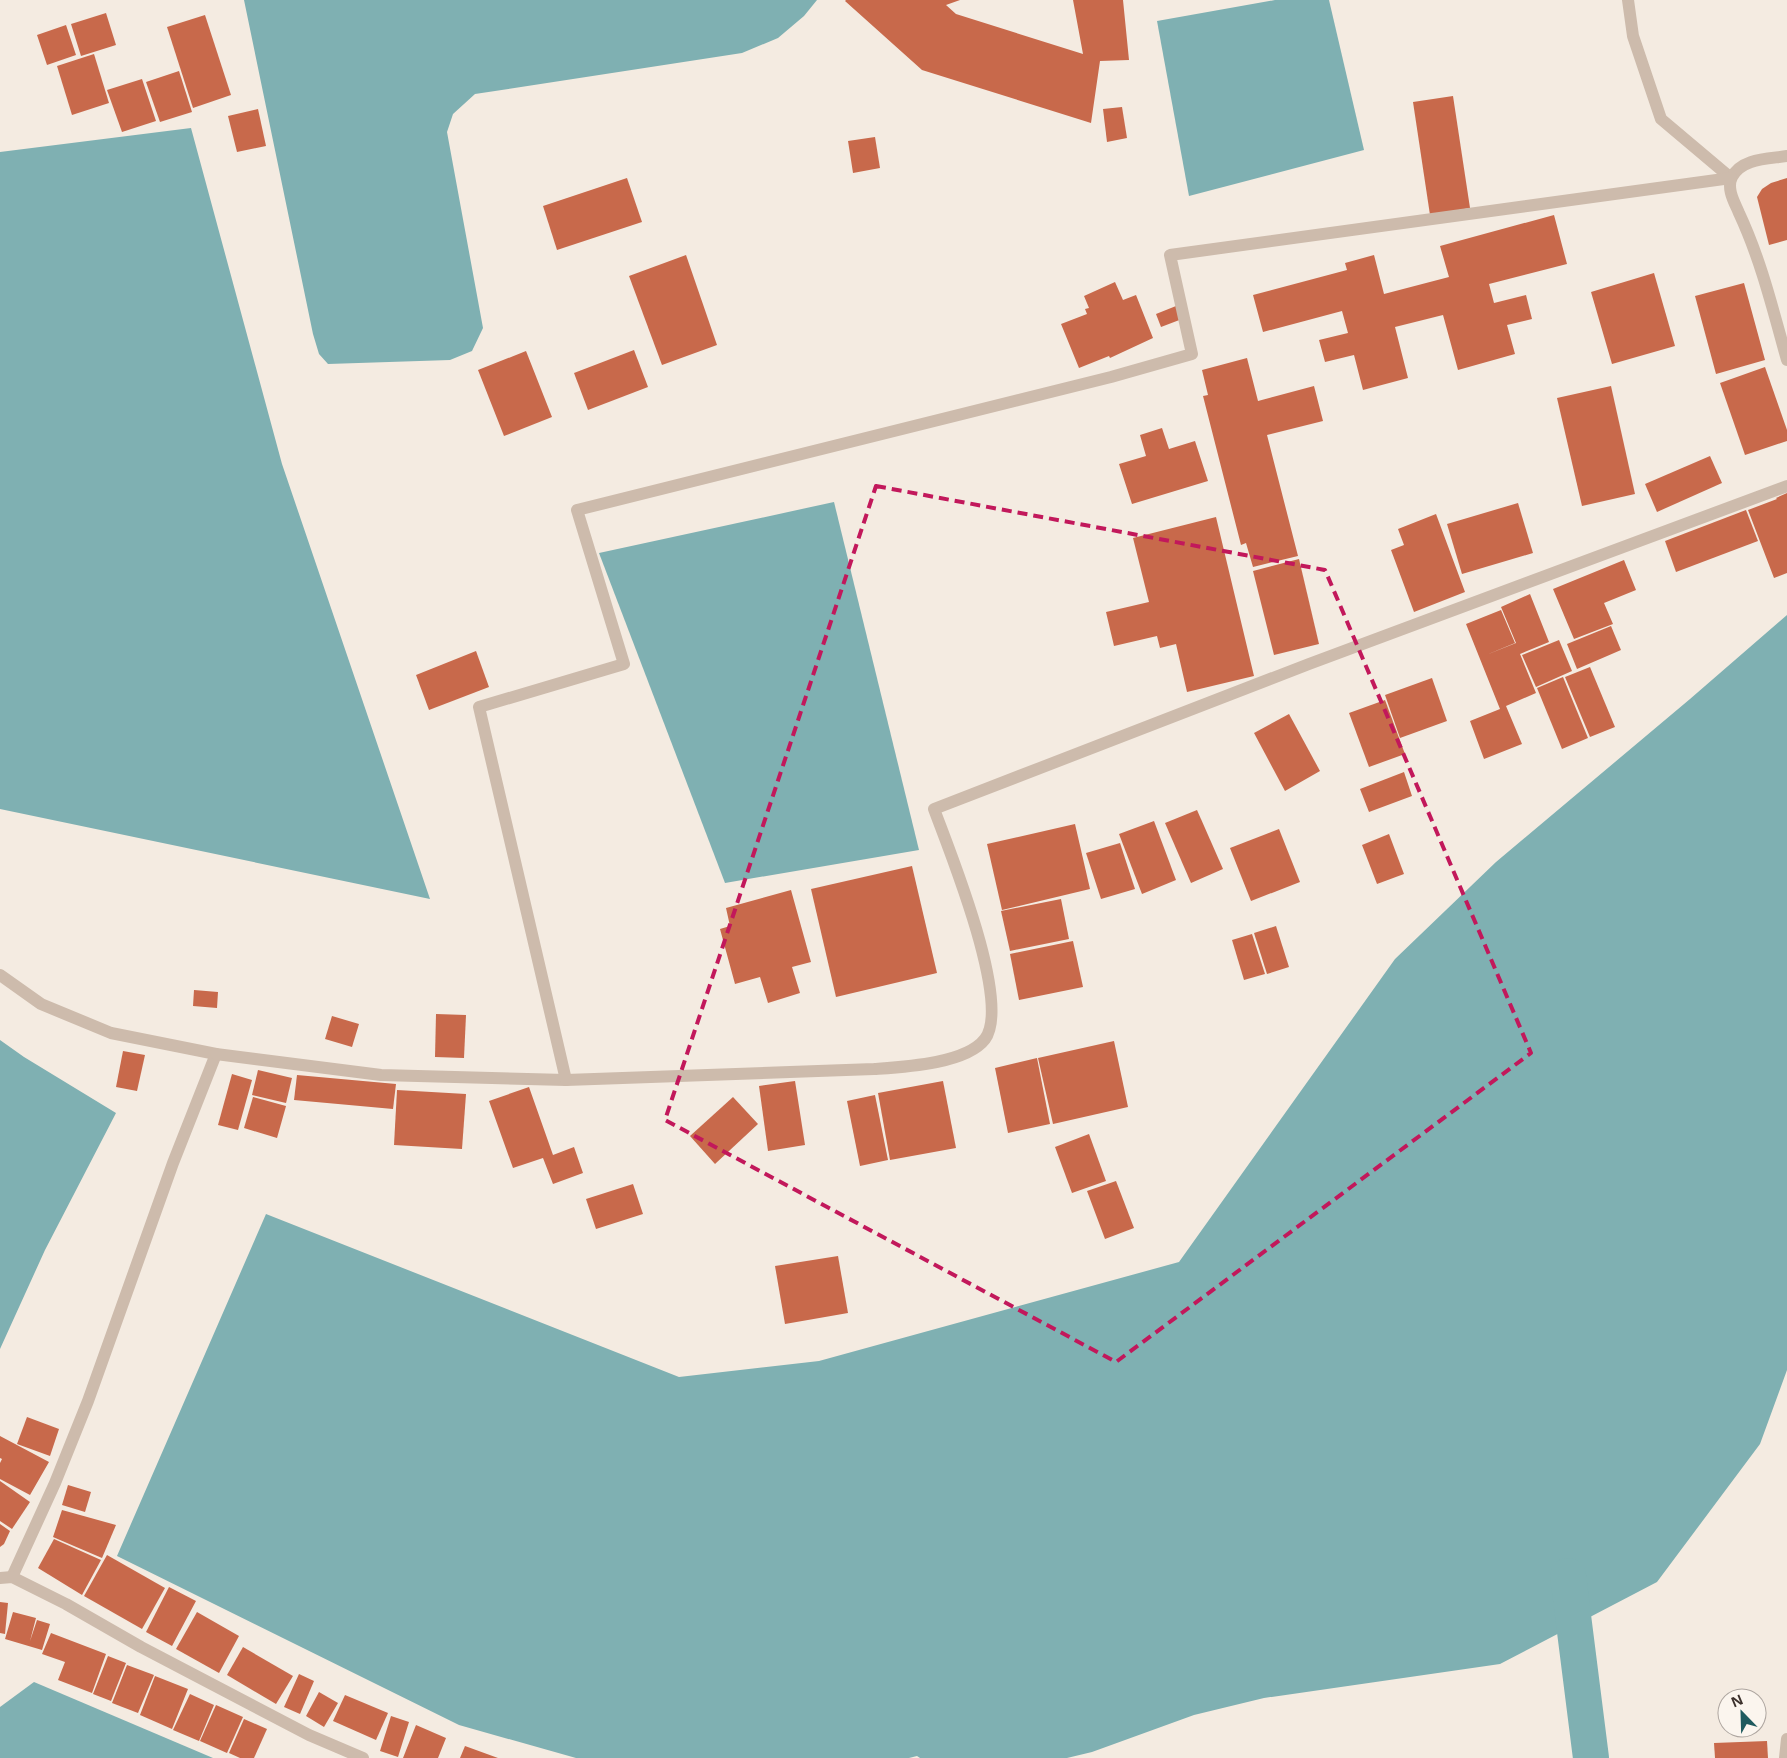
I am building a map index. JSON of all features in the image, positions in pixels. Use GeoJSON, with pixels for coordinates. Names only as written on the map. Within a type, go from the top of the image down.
{"type":"FeatureCollection","features":[{"type":"Feature","properties":{"kind":"street"},"geometry":{"type":"LineString","coordinates":[[1628,0],[1633,36],[1661,119],[1731,178],[1731,195],[1757,253],[1787,360]]}},
{"type":"Feature","properties":{"kind":"street"},"geometry":{"type":"LineString","coordinates":[[566,1080],[479,707],[624,664],[576,510],[1111,378],[1192,354],[1170,255],[1731,178],[1738,170],[1750,162],[1787,156]]}},
{"type":"Feature","properties":{"kind":"street"},"geometry":{"type":"LineString","coordinates":[[0,975],[41,1004],[111,1033],[216,1054],[381,1075],[566,1080],[874,1069],[924,1065],[972,1051],[986,1038],[991,1021],[990,988],[975,923],[934,809],[1310,664],[1787,486]]}},
{"type":"Feature","properties":{"kind":"street"},"geometry":{"type":"LineString","coordinates":[[216,1054],[173,1163],[88,1402],[55,1483],[6,1578],[66,1604],[141,1647],[309,1735],[363,1758]]}},
{"type":"Feature","properties":{"kind":"street"},"geometry":{"type":"LineString","coordinates":[[1785,1758],[1787,1739]]}},
{"type":"Feature","properties":{"kind":"highlighted area"},"geometry":{"type":"Polygon","coordinates":[[[876,486],[1325,570],[1531,1053],[1116,1362],[665,1120],[876,486]]]}},
{"type":"Feature","properties":{"kind":"water"},"geometry":{"type":"Polygon","coordinates":[[[244,0],[817,0],[804,16],[778,38],[742,53],[475,94],[453,114],[447,132],[483,328],[472,351],[450,360],[328,364],[319,354],[313,334],[244,0]]]}},
{"type":"Feature","properties":{"kind":"water"},"geometry":{"type":"Polygon","coordinates":[[[1275,0],[1329,0],[1364,150],[1189,196],[1157,21],[1275,0]]]}},
{"type":"Feature","properties":{"kind":"water"},"geometry":{"type":"Polygon","coordinates":[[[191,128],[282,464],[430,899],[0,809],[0,152],[191,128]]]}},
{"type":"Feature","properties":{"kind":"water"},"geometry":{"type":"Polygon","coordinates":[[[834,502],[919,850],[725,883],[599,553],[834,502]]]}},
{"type":"Feature","properties":{"kind":"water"},"geometry":{"type":"Polygon","coordinates":[[[1787,615],[1787,1370],[1760,1444],[1657,1582],[1500,1664],[1264,1698],[1194,1715],[1092,1752],[1067,1758],[920,1758],[917,1756],[909,1758],[576,1758],[459,1725],[117,1556],[266,1214],[679,1377],[819,1361],[1179,1262],[1395,959],[1496,862],[1787,615]]]}},
{"type":"Feature","properties":{"kind":"water"},"geometry":{"type":"Polygon","coordinates":[[[0,1040],[24,1057],[116,1113],[45,1250],[0,1349],[0,1040]]]}},
{"type":"Feature","properties":{"kind":"water"},"geometry":{"type":"Polygon","coordinates":[[[34,1682],[213,1758],[0,1758],[0,1707],[34,1682]]]}},
{"type":"Feature","properties":{"kind":"building"},"geometry":{"type":"Polygon","coordinates":[[[846,0],[960,0],[946,5],[956,14],[1083,54],[1073,0],[1123,0],[1129,60],[1100,61],[1091,123],[922,70],[846,0]]]}},
{"type":"Feature","properties":{"kind":"building"},"geometry":{"type":"Polygon","coordinates":[[[106,13],[116,45],[81,56],[71,24],[106,13]]]}},
{"type":"Feature","properties":{"kind":"building"},"geometry":{"type":"Polygon","coordinates":[[[205,15],[231,95],[193,108],[167,27],[205,15]]]}},
{"type":"Feature","properties":{"kind":"building"},"geometry":{"type":"Polygon","coordinates":[[[66,25],[76,55],[47,65],[37,35],[66,25]]]}},
{"type":"Feature","properties":{"kind":"building"},"geometry":{"type":"Polygon","coordinates":[[[94,54],[109,103],[72,115],[57,66],[94,54]]]}},
{"type":"Feature","properties":{"kind":"building"},"geometry":{"type":"Polygon","coordinates":[[[179,71],[192,112],[160,122],[146,82],[179,71]]]}},
{"type":"Feature","properties":{"kind":"building"},"geometry":{"type":"Polygon","coordinates":[[[142,79],[156,121],[122,132],[107,90],[142,79]]]}},
{"type":"Feature","properties":{"kind":"building"},"geometry":{"type":"Polygon","coordinates":[[[1453,96],[1470,208],[1430,215],[1413,102],[1453,96]]]}},
{"type":"Feature","properties":{"kind":"building"},"geometry":{"type":"Polygon","coordinates":[[[1122,107],[1127,138],[1107,142],[1103,109],[1122,107]]]}},
{"type":"Feature","properties":{"kind":"building"},"geometry":{"type":"Polygon","coordinates":[[[258,109],[266,146],[237,152],[228,116],[258,109]]]}},
{"type":"Feature","properties":{"kind":"building"},"geometry":{"type":"Polygon","coordinates":[[[875,137],[880,168],[853,173],[848,141],[875,137]]]}},
{"type":"Feature","properties":{"kind":"building"},"geometry":{"type":"Polygon","coordinates":[[[627,178],[642,222],[557,250],[543,206],[627,178]]]}},
{"type":"Feature","properties":{"kind":"building"},"geometry":{"type":"Polygon","coordinates":[[[1787,178],[1787,240],[1769,245],[1757,197],[1762,189],[1771,183],[1787,178]]]}},
{"type":"Feature","properties":{"kind":"building"},"geometry":{"type":"Polygon","coordinates":[[[1554,215],[1567,264],[1489,284],[1494,303],[1526,295],[1532,319],[1507,325],[1515,354],[1458,370],[1443,315],[1395,327],[1408,378],[1363,390],[1354,355],[1325,362],[1319,340],[1348,333],[1342,311],[1263,332],[1253,295],[1347,270],[1345,263],[1374,255],[1384,294],[1449,277],[1440,246],[1554,215]]]}},
{"type":"Feature","properties":{"kind":"building"},"geometry":{"type":"Polygon","coordinates":[[[686,255],[717,345],[662,365],[629,276],[686,255]]]}},
{"type":"Feature","properties":{"kind":"building"},"geometry":{"type":"Polygon","coordinates":[[[1654,273],[1675,346],[1612,364],[1591,292],[1654,273]]]}},
{"type":"Feature","properties":{"kind":"building"},"geometry":{"type":"Polygon","coordinates":[[[1115,282],[1123,300],[1136,295],[1153,338],[1110,358],[1109,356],[1079,368],[1061,324],[1087,314],[1085,309],[1089,308],[1084,296],[1115,282]]]}},
{"type":"Feature","properties":{"kind":"building"},"geometry":{"type":"Polygon","coordinates":[[[1744,283],[1765,360],[1716,374],[1695,296],[1744,283]]]}},
{"type":"Feature","properties":{"kind":"building"},"geometry":{"type":"Polygon","coordinates":[[[1176,306],[1182,319],[1161,327],[1156,314],[1176,306]]]}},
{"type":"Feature","properties":{"kind":"building"},"geometry":{"type":"Polygon","coordinates":[[[634,350],[648,387],[588,410],[574,373],[634,350]]]}},
{"type":"Feature","properties":{"kind":"building"},"geometry":{"type":"Polygon","coordinates":[[[526,351],[552,417],[504,436],[478,370],[526,351]]]}},
{"type":"Feature","properties":{"kind":"building"},"geometry":{"type":"Polygon","coordinates":[[[1247,358],[1258,401],[1314,386],[1323,421],[1267,435],[1298,556],[1253,567],[1246,543],[1241,545],[1203,396],[1208,395],[1202,370],[1247,358]]]}},
{"type":"Feature","properties":{"kind":"building"},"geometry":{"type":"Polygon","coordinates":[[[1765,367],[1787,430],[1787,441],[1745,455],[1720,383],[1765,367]]]}},
{"type":"Feature","properties":{"kind":"building"},"geometry":{"type":"Polygon","coordinates":[[[1611,386],[1635,494],[1582,506],[1557,398],[1611,386]]]}},
{"type":"Feature","properties":{"kind":"building"},"geometry":{"type":"Polygon","coordinates":[[[1162,428],[1169,449],[1195,441],[1208,481],[1132,504],[1119,464],[1146,456],[1140,435],[1162,428]]]}},
{"type":"Feature","properties":{"kind":"building"},"geometry":{"type":"Polygon","coordinates":[[[1710,456],[1722,483],[1657,512],[1645,484],[1710,456]]]}},
{"type":"Feature","properties":{"kind":"building"},"geometry":{"type":"Polygon","coordinates":[[[1787,493],[1787,573],[1774,578],[1748,510],[1777,499],[1787,493]]]}},
{"type":"Feature","properties":{"kind":"building"},"geometry":{"type":"Polygon","coordinates":[[[1518,503],[1533,553],[1462,574],[1447,524],[1518,503]]]}},
{"type":"Feature","properties":{"kind":"building"},"geometry":{"type":"Polygon","coordinates":[[[1746,510],[1758,541],[1676,572],[1665,541],[1746,510]]]}},
{"type":"Feature","properties":{"kind":"building"},"geometry":{"type":"Polygon","coordinates":[[[1436,514],[1465,592],[1414,612],[1391,550],[1404,545],[1398,529],[1436,514]]]}},
{"type":"Feature","properties":{"kind":"building"},"geometry":{"type":"Polygon","coordinates":[[[1216,517],[1254,676],[1187,692],[1176,644],[1160,648],[1157,636],[1114,646],[1106,612],[1149,602],[1133,538],[1216,517]]]}},
{"type":"Feature","properties":{"kind":"building"},"geometry":{"type":"Polygon","coordinates":[[[1299,559],[1319,644],[1274,655],[1253,571],[1299,559]]]}},
{"type":"Feature","properties":{"kind":"building"},"geometry":{"type":"Polygon","coordinates":[[[1624,560],[1636,590],[1604,603],[1613,624],[1574,639],[1553,589],[1624,560]]]}},
{"type":"Feature","properties":{"kind":"building"},"geometry":{"type":"Polygon","coordinates":[[[1530,594],[1549,642],[1520,654],[1536,693],[1506,706],[1522,744],[1484,759],[1470,721],[1500,709],[1466,624],[1501,610],[1515,643],[1486,655],[1516,643],[1501,607],[1530,594]]]}},
{"type":"Feature","properties":{"kind":"building"},"geometry":{"type":"Polygon","coordinates":[[[1611,626],[1621,650],[1577,669],[1567,644],[1611,626]]]}},
{"type":"Feature","properties":{"kind":"building"},"geometry":{"type":"Polygon","coordinates":[[[1559,640],[1572,671],[1536,687],[1522,655],[1559,640]]]}},
{"type":"Feature","properties":{"kind":"building"},"geometry":{"type":"Polygon","coordinates":[[[476,651],[489,687],[429,710],[416,675],[476,651]]]}},
{"type":"Feature","properties":{"kind":"building"},"geometry":{"type":"Polygon","coordinates":[[[1590,667],[1615,727],[1590,737],[1565,677],[1590,667]]]}},
{"type":"Feature","properties":{"kind":"building"},"geometry":{"type":"Polygon","coordinates":[[[1563,677],[1588,738],[1562,749],[1537,688],[1563,677]]]}},
{"type":"Feature","properties":{"kind":"building"},"geometry":{"type":"Polygon","coordinates":[[[1432,678],[1447,721],[1400,738],[1385,695],[1432,678]]]}},
{"type":"Feature","properties":{"kind":"building"},"geometry":{"type":"Polygon","coordinates":[[[1385,700],[1405,754],[1369,767],[1349,713],[1385,700]]]}},
{"type":"Feature","properties":{"kind":"building"},"geometry":{"type":"Polygon","coordinates":[[[1289,714],[1320,771],[1285,791],[1254,733],[1289,714]]]}},
{"type":"Feature","properties":{"kind":"building"},"geometry":{"type":"Polygon","coordinates":[[[1404,772],[1412,796],[1369,812],[1360,789],[1404,772]]]}},
{"type":"Feature","properties":{"kind":"building"},"geometry":{"type":"Polygon","coordinates":[[[1197,810],[1223,869],[1191,883],[1165,823],[1197,810]]]}},
{"type":"Feature","properties":{"kind":"building"},"geometry":{"type":"Polygon","coordinates":[[[1154,821],[1176,880],[1142,894],[1119,834],[1154,821]]]}},
{"type":"Feature","properties":{"kind":"building"},"geometry":{"type":"Polygon","coordinates":[[[1075,824],[1090,889],[1002,910],[987,844],[1075,824]]]}},
{"type":"Feature","properties":{"kind":"building"},"geometry":{"type":"Polygon","coordinates":[[[1279,829],[1300,882],[1251,901],[1230,848],[1279,829]]]}},
{"type":"Feature","properties":{"kind":"building"},"geometry":{"type":"Polygon","coordinates":[[[1389,834],[1404,874],[1377,884],[1362,845],[1389,834]]]}},
{"type":"Feature","properties":{"kind":"building"},"geometry":{"type":"Polygon","coordinates":[[[1120,843],[1135,889],[1101,899],[1086,853],[1120,843]]]}},
{"type":"Feature","properties":{"kind":"building"},"geometry":{"type":"Polygon","coordinates":[[[912,866],[937,973],[836,997],[811,889],[912,866]]]}},
{"type":"Feature","properties":{"kind":"building"},"geometry":{"type":"Polygon","coordinates":[[[791,890],[811,962],[792,967],[800,993],[768,1003],[760,977],[735,984],[720,929],[730,926],[726,908],[791,890]]]}},
{"type":"Feature","properties":{"kind":"building"},"geometry":{"type":"Polygon","coordinates":[[[1061,899],[1069,939],[1010,951],[1001,911],[1061,899]]]}},
{"type":"Feature","properties":{"kind":"building"},"geometry":{"type":"Polygon","coordinates":[[[1276,926],[1289,967],[1267,974],[1254,933],[1276,926]]]}},
{"type":"Feature","properties":{"kind":"building"},"geometry":{"type":"Polygon","coordinates":[[[1252,934],[1265,974],[1244,980],[1232,940],[1252,934]]]}},
{"type":"Feature","properties":{"kind":"building"},"geometry":{"type":"Polygon","coordinates":[[[1073,941],[1083,987],[1019,1000],[1010,954],[1073,941]]]}},
{"type":"Feature","properties":{"kind":"building"},"geometry":{"type":"Polygon","coordinates":[[[194,990],[218,992],[217,1008],[193,1006],[194,990]]]}},
{"type":"Feature","properties":{"kind":"building"},"geometry":{"type":"Polygon","coordinates":[[[436,1014],[466,1015],[464,1058],[435,1057],[436,1014]]]}},
{"type":"Feature","properties":{"kind":"building"},"geometry":{"type":"Polygon","coordinates":[[[332,1016],[359,1024],[352,1047],[325,1039],[332,1016]]]}},
{"type":"Feature","properties":{"kind":"building"},"geometry":{"type":"Polygon","coordinates":[[[1114,1041],[1128,1107],[1053,1124],[1038,1058],[1114,1041]]]}},
{"type":"Feature","properties":{"kind":"building"},"geometry":{"type":"Polygon","coordinates":[[[123,1051],[145,1055],[137,1091],[116,1087],[123,1051]]]}},
{"type":"Feature","properties":{"kind":"building"},"geometry":{"type":"Polygon","coordinates":[[[1037,1058],[1050,1124],[1008,1133],[995,1068],[1037,1058]]]}},
{"type":"Feature","properties":{"kind":"building"},"geometry":{"type":"Polygon","coordinates":[[[258,1070],[292,1078],[286,1103],[252,1095],[258,1070]]]}},
{"type":"Feature","properties":{"kind":"building"},"geometry":{"type":"Polygon","coordinates":[[[232,1074],[252,1080],[238,1130],[218,1125],[232,1074]]]}},
{"type":"Feature","properties":{"kind":"building"},"geometry":{"type":"Polygon","coordinates":[[[297,1075],[396,1084],[393,1109],[294,1100],[297,1075]]]}},
{"type":"Feature","properties":{"kind":"building"},"geometry":{"type":"Polygon","coordinates":[[[795,1081],[805,1145],[768,1151],[759,1086],[795,1081]]]}},
{"type":"Feature","properties":{"kind":"building"},"geometry":{"type":"Polygon","coordinates":[[[943,1081],[956,1148],[890,1160],[878,1093],[943,1081]]]}},
{"type":"Feature","properties":{"kind":"building"},"geometry":{"type":"Polygon","coordinates":[[[529,1087],[553,1155],[574,1147],[583,1173],[553,1184],[543,1158],[513,1168],[489,1101],[529,1087]]]}},
{"type":"Feature","properties":{"kind":"building"},"geometry":{"type":"Polygon","coordinates":[[[397,1090],[466,1094],[462,1149],[394,1145],[397,1090]]]}},
{"type":"Feature","properties":{"kind":"building"},"geometry":{"type":"Polygon","coordinates":[[[875,1095],[888,1160],[860,1166],[847,1101],[875,1095]]]}},
{"type":"Feature","properties":{"kind":"building"},"geometry":{"type":"Polygon","coordinates":[[[253,1097],[286,1106],[277,1138],[244,1128],[253,1097]]]}},
{"type":"Feature","properties":{"kind":"building"},"geometry":{"type":"Polygon","coordinates":[[[733,1097],[758,1124],[715,1164],[690,1136],[733,1097]]]}},
{"type":"Feature","properties":{"kind":"building"},"geometry":{"type":"Polygon","coordinates":[[[1089,1134],[1106,1181],[1072,1193],[1055,1147],[1089,1134]]]}},
{"type":"Feature","properties":{"kind":"building"},"geometry":{"type":"Polygon","coordinates":[[[1116,1181],[1134,1228],[1105,1239],[1087,1191],[1116,1181]]]}},
{"type":"Feature","properties":{"kind":"building"},"geometry":{"type":"Polygon","coordinates":[[[633,1184],[643,1214],[596,1229],[586,1199],[633,1184]]]}},
{"type":"Feature","properties":{"kind":"building"},"geometry":{"type":"Polygon","coordinates":[[[838,1256],[848,1313],[785,1324],[775,1266],[838,1256]]]}},
{"type":"Feature","properties":{"kind":"building"},"geometry":{"type":"Polygon","coordinates":[[[27,1417],[59,1429],[50,1456],[17,1444],[27,1417]]]}},
{"type":"Feature","properties":{"kind":"building"},"geometry":{"type":"Polygon","coordinates":[[[0,1436],[49,1462],[30,1495],[0,1479],[0,1463],[2,1459],[0,1458],[0,1436]]]}},
{"type":"Feature","properties":{"kind":"building"},"geometry":{"type":"Polygon","coordinates":[[[0,1481],[30,1502],[12,1529],[0,1521],[0,1481]]]}},
{"type":"Feature","properties":{"kind":"building"},"geometry":{"type":"Polygon","coordinates":[[[68,1485],[91,1492],[85,1512],[62,1505],[68,1485]]]}},
{"type":"Feature","properties":{"kind":"building"},"geometry":{"type":"Polygon","coordinates":[[[62,1510],[116,1525],[102,1558],[53,1537],[62,1510]]]}},
{"type":"Feature","properties":{"kind":"building"},"geometry":{"type":"Polygon","coordinates":[[[0,1524],[10,1531],[4,1544],[0,1547],[0,1524]]]}},
{"type":"Feature","properties":{"kind":"building"},"geometry":{"type":"Polygon","coordinates":[[[54,1539],[101,1560],[82,1595],[38,1568],[54,1539]]]}},
{"type":"Feature","properties":{"kind":"building"},"geometry":{"type":"Polygon","coordinates":[[[107,1555],[165,1588],[142,1629],[84,1596],[107,1555]]]}},
{"type":"Feature","properties":{"kind":"building"},"geometry":{"type":"Polygon","coordinates":[[[169,1587],[196,1601],[172,1646],[146,1632],[169,1587]]]}},
{"type":"Feature","properties":{"kind":"building"},"geometry":{"type":"Polygon","coordinates":[[[0,1602],[8,1603],[5,1634],[0,1633],[0,1602]]]}},
{"type":"Feature","properties":{"kind":"building"},"geometry":{"type":"Polygon","coordinates":[[[13,1612],[36,1618],[30,1641],[37,1620],[50,1624],[42,1650],[5,1639],[13,1612]]]}},
{"type":"Feature","properties":{"kind":"building"},"geometry":{"type":"Polygon","coordinates":[[[197,1612],[239,1636],[219,1673],[176,1649],[197,1612]]]}},
{"type":"Feature","properties":{"kind":"building"},"geometry":{"type":"Polygon","coordinates":[[[51,1633],[106,1654],[92,1693],[58,1680],[65,1662],[42,1654],[51,1633]]]}},
{"type":"Feature","properties":{"kind":"building"},"geometry":{"type":"Polygon","coordinates":[[[243,1647],[293,1676],[276,1704],[227,1675],[243,1647]]]}},
{"type":"Feature","properties":{"kind":"building"},"geometry":{"type":"Polygon","coordinates":[[[108,1656],[126,1663],[111,1701],[93,1694],[108,1656]]]}},
{"type":"Feature","properties":{"kind":"building"},"geometry":{"type":"Polygon","coordinates":[[[127,1665],[154,1675],[138,1713],[112,1703],[127,1665]]]}},
{"type":"Feature","properties":{"kind":"building"},"geometry":{"type":"Polygon","coordinates":[[[299,1674],[314,1681],[300,1714],[284,1707],[299,1674]]]}},
{"type":"Feature","properties":{"kind":"building"},"geometry":{"type":"Polygon","coordinates":[[[155,1676],[188,1689],[172,1729],[140,1715],[155,1676]]]}},
{"type":"Feature","properties":{"kind":"building"},"geometry":{"type":"Polygon","coordinates":[[[319,1692],[338,1703],[324,1727],[306,1716],[319,1692]]]}},
{"type":"Feature","properties":{"kind":"building"},"geometry":{"type":"Polygon","coordinates":[[[190,1694],[214,1705],[199,1741],[173,1730],[190,1694]]]}},
{"type":"Feature","properties":{"kind":"building"},"geometry":{"type":"Polygon","coordinates":[[[345,1695],[388,1713],[376,1740],[333,1721],[345,1695]]]}},
{"type":"Feature","properties":{"kind":"building"},"geometry":{"type":"Polygon","coordinates":[[[216,1705],[243,1717],[227,1753],[200,1741],[216,1705]]]}},
{"type":"Feature","properties":{"kind":"building"},"geometry":{"type":"Polygon","coordinates":[[[391,1716],[409,1722],[398,1757],[380,1751],[391,1716]]]}},
{"type":"Feature","properties":{"kind":"building"},"geometry":{"type":"Polygon","coordinates":[[[244,1719],[267,1729],[254,1758],[240,1758],[229,1753],[244,1719]]]}},
{"type":"Feature","properties":{"kind":"building"},"geometry":{"type":"Polygon","coordinates":[[[416,1725],[446,1738],[438,1758],[403,1758],[416,1725]]]}},
{"type":"Feature","properties":{"kind":"building"},"geometry":{"type":"Polygon","coordinates":[[[1767,1741],[1768,1758],[1715,1758],[1714,1743],[1767,1741]]]}},
{"type":"Feature","properties":{"kind":"building"},"geometry":{"type":"Polygon","coordinates":[[[465,1746],[498,1758],[460,1758],[465,1746]]]}},
{"type":"Feature","properties":{"kind":"waterway"},"geometry":{"type":"LineString","coordinates":[[1568,1576],[1591,1758]]}}]}
